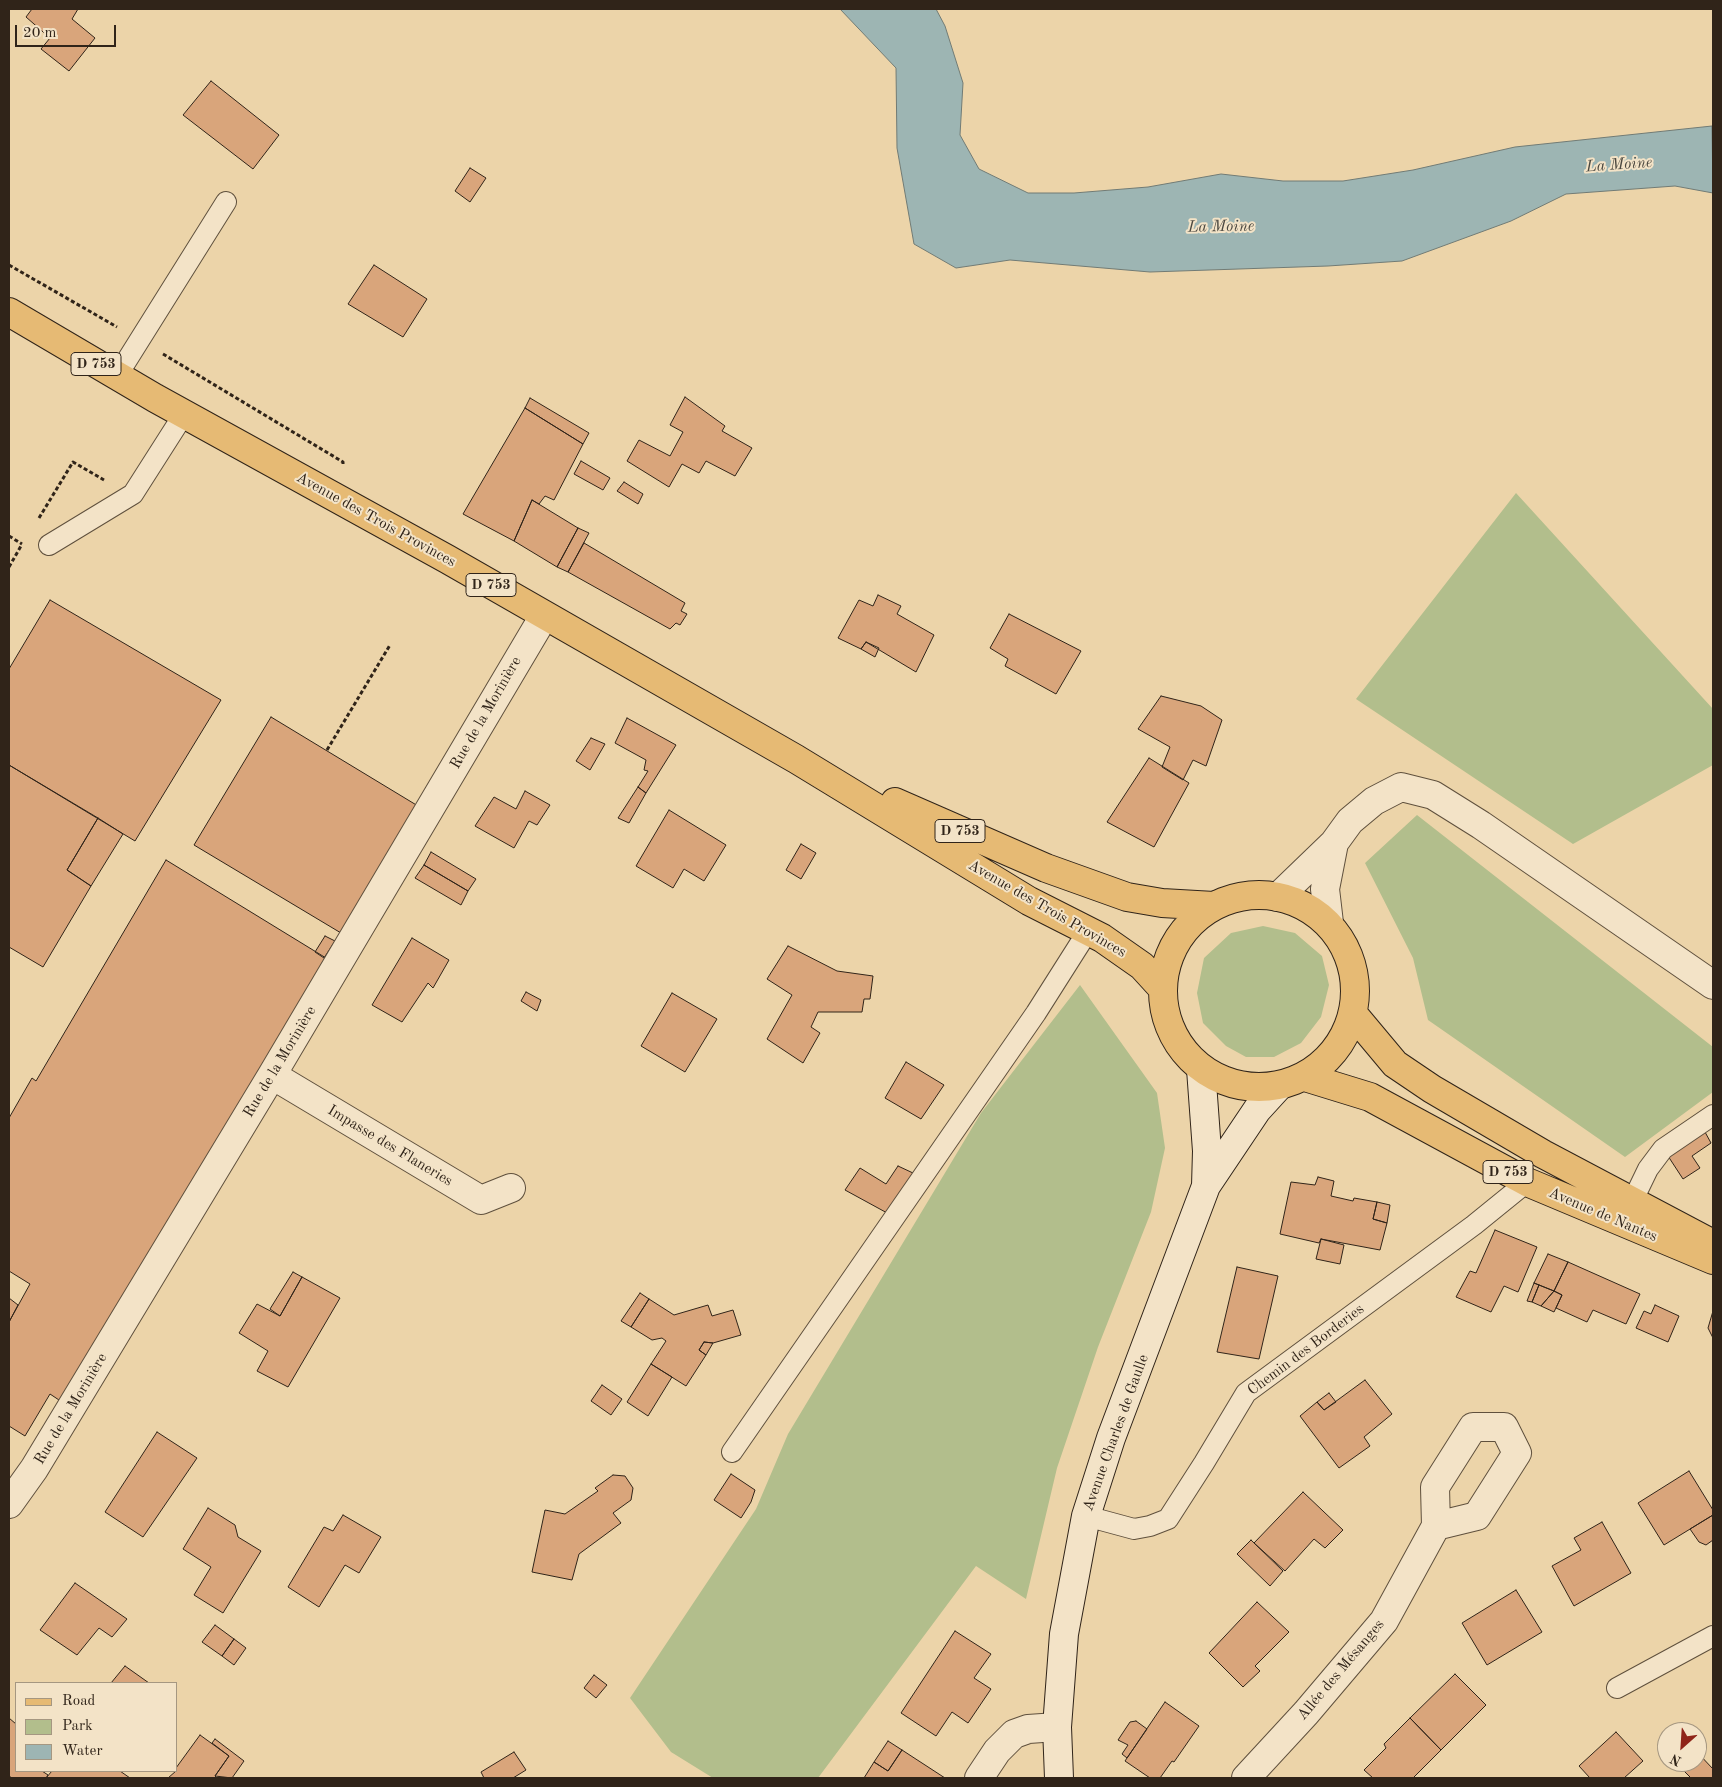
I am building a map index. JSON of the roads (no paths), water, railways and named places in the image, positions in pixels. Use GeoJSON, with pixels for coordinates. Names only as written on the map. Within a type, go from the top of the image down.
{"type":"FeatureCollection","features":[{"type":"Feature","properties":{"kind":"main road","name":"Avenue des Trois Provinces"},"geometry":{"type":"LineString","coordinates":[[9,312],[117,376],[344,502],[796,759],[1030,901],[1088,931],[1142,966],[1162,989]]}},
{"type":"Feature","properties":{"kind":"main road","name":"Avenue des Trois Provinces"},"geometry":{"type":"LineString","coordinates":[[796,759],[1046,868],[1127,898],[1162,903],[1214,906]]}},
{"type":"Feature","properties":{"kind":"main road"},"geometry":{"type":"LineString","coordinates":[[1243,896],[1278,897],[1302,904],[1329,923],[1348,950],[1356,982],[1354,1015],[1336,1051],[1306,1077],[1278,1087],[1238,1086],[1218,1079],[1201,1069],[1180,1047],[1167,1020],[1162,989],[1166,964],[1177,941],[1193,920],[1214,906],[1243,896]]}},
{"type":"Feature","properties":{"kind":"main road","name":"Avenue de Nantes"},"geometry":{"type":"LineString","coordinates":[[1354,1015],[1395,1064],[1543,1154],[1713,1244]]}},
{"type":"Feature","properties":{"kind":"main road","name":"Avenue de Nantes"},"geometry":{"type":"LineString","coordinates":[[1306,1077],[1370,1097],[1527,1182],[1713,1260]]}},
{"type":"Feature","properties":{"kind":"street","name":"Rue de la Morinière"},"geometry":{"type":"LineString","coordinates":[[9,1504],[48,1446],[272,1075],[544,616]]}},
{"type":"Feature","properties":{"kind":"street"},"geometry":{"type":"LineString","coordinates":[[1278,897],[1334,843],[1350,821],[1387,793],[1401,787],[1433,795],[1554,874],[1713,985]]}},
{"type":"Feature","properties":{"kind":"street"},"geometry":{"type":"LineString","coordinates":[[1329,923],[1325,889],[1334,843]]}},
{"type":"Feature","properties":{"kind":"street","name":"Avenue Charles de Gaulle"},"geometry":{"type":"LineString","coordinates":[[1201,1069],[1207,1151],[1206,1186]]}},
{"type":"Feature","properties":{"kind":"street","name":"Impasse des Flaneries"},"geometry":{"type":"LineString","coordinates":[[272,1075],[481,1200],[511,1188]]}},
{"type":"Feature","properties":{"kind":"street","name":"Avenue Charles de Gaulle"},"geometry":{"type":"LineString","coordinates":[[1059,1778],[1057,1727],[1064,1634],[1086,1516],[1111,1438],[1206,1186],[1257,1110],[1278,1087]]}},
{"type":"Feature","properties":{"kind":"street","name":"Allée des Mésanges"},"geometry":{"type":"LineString","coordinates":[[1246,1778],[1306,1713],[1384,1621],[1436,1526]]}},
{"type":"Feature","properties":{"kind":"street"},"geometry":{"type":"LineString","coordinates":[[979,1778],[997,1751],[1014,1734],[1028,1729],[1057,1727]]}},
{"type":"Feature","properties":{"kind":"lane"},"geometry":{"type":"LineString","coordinates":[[117,376],[226,202]]}},
{"type":"Feature","properties":{"kind":"lane"},"geometry":{"type":"LineString","coordinates":[[49,545],[133,494],[184,414]]}},
{"type":"Feature","properties":{"kind":"lane"},"geometry":{"type":"LineString","coordinates":[[732,1452],[1036,1013],[1088,931]]}},
{"type":"Feature","properties":{"kind":"lane"},"geometry":{"type":"LineString","coordinates":[[1633,1200],[1648,1168],[1663,1149],[1713,1115]]}},
{"type":"Feature","properties":{"kind":"lane","name":"Chemin des Borderies"},"geometry":{"type":"LineString","coordinates":[[1086,1516],[1134,1528],[1150,1526],[1168,1519],[1246,1393],[1474,1225],[1527,1182]]}},
{"type":"Feature","properties":{"kind":"lane"},"geometry":{"type":"LineString","coordinates":[[1617,1688],[1713,1636]]}},
{"type":"Feature","properties":{"kind":"water","name":"La Moine"},"geometry":{"type":"Polygon","coordinates":[[[840,9],[936,9],[945,26],[963,83],[960,135],[979,169],[1028,193],[1074,193],[1148,187],[1221,174],[1283,181],[1343,181],[1413,170],[1515,147],[1712,126],[1713,193],[1675,186],[1566,194],[1511,221],[1402,261],[1328,266],[1150,272],[1010,260],[956,268],[914,244],[897,148],[896,68],[840,9]]]}}]}
